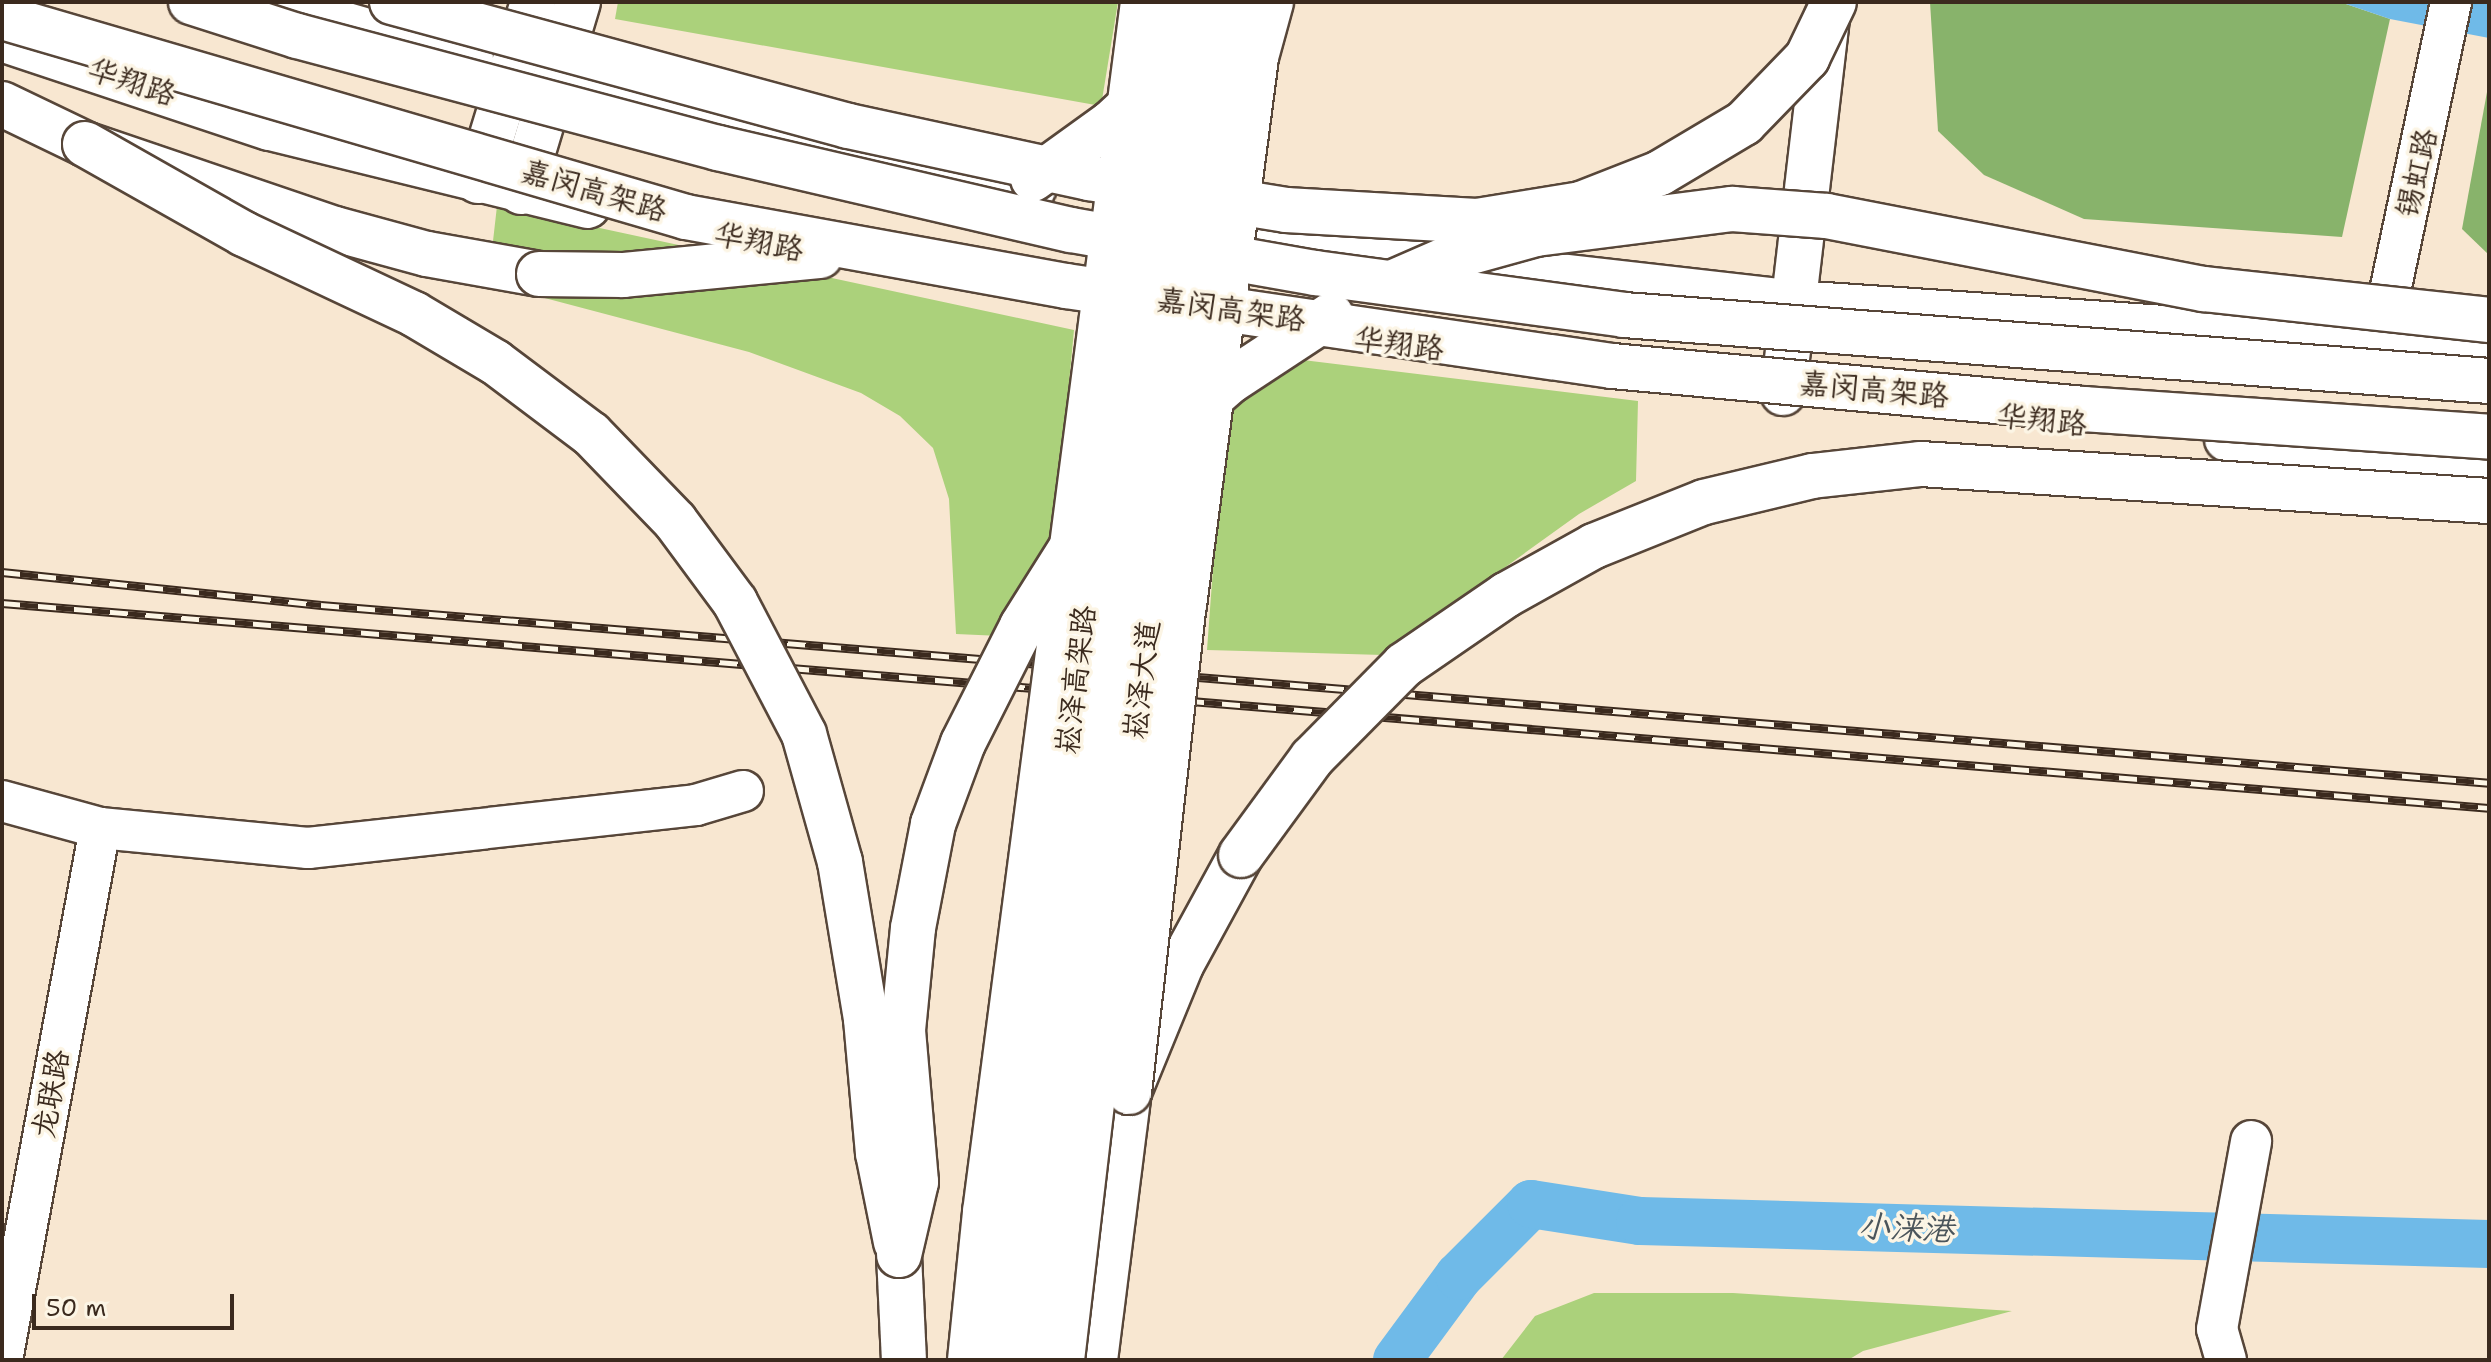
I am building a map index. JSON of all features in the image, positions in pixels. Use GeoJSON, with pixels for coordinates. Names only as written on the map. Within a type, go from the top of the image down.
{"type":"FeatureCollection","features":[{"type":"Feature","properties":{"kind":"main road","name":"嘉闵高架路"},"geometry":{"type":"LineString","coordinates":[[191,2],[297,36],[718,148],[1071,230],[1315,273],[1624,315],[2489,381]]}},
{"type":"Feature","properties":{"kind":"main road"},"geometry":{"type":"LineString","coordinates":[[267,2],[554,84],[777,136],[1367,254],[1780,302],[2489,350]]}},
{"type":"Feature","properties":{"kind":"main road"},"geometry":{"type":"LineString","coordinates":[[392,2],[848,126],[1089,178],[1286,210],[1386,220],[1477,221],[1581,204],[1660,173],[1744,123],[1807,58],[1831,2]]}},
{"type":"Feature","properties":{"kind":"main road"},"geometry":{"type":"LineString","coordinates":[[478,181],[533,2]]}},
{"type":"Feature","properties":{"kind":"main road"},"geometry":{"type":"LineString","coordinates":[[521,192],[578,2]]}},
{"type":"Feature","properties":{"kind":"main road"},"geometry":{"type":"LineString","coordinates":[[970,1360],[985,1212],[1143,2]]}},
{"type":"Feature","properties":{"kind":"main road","name":"崧泽高架路"},"geometry":{"type":"LineString","coordinates":[[993,1360],[1083,626],[1168,2]]}},
{"type":"Feature","properties":{"kind":"main road","name":"崧泽高架路"},"geometry":{"type":"LineString","coordinates":[[1032,1360],[1118,635],[1203,2]]}},
{"type":"Feature","properties":{"kind":"main road"},"geometry":{"type":"LineString","coordinates":[[85,144],[335,229],[427,254],[539,274],[623,275],[874,251],[961,217],[1032,179],[1111,123],[1169,70],[1218,2]]}},
{"type":"Feature","properties":{"kind":"main road","name":"崧泽大道"},"geometry":{"type":"LineString","coordinates":[[1062,1360],[1146,642],[1237,2]]}},
{"type":"Feature","properties":{"kind":"main road"},"geometry":{"type":"LineString","coordinates":[[1095,1360],[1186,589],[1256,57],[1271,2]]}},
{"type":"Feature","properties":{"kind":"main road"},"geometry":{"type":"LineString","coordinates":[[1780,302],[1799,2]]}},
{"type":"Feature","properties":{"kind":"main road"},"geometry":{"type":"LineString","coordinates":[[1769,391],[1780,302],[1831,2]]}},
{"type":"Feature","properties":{"kind":"main road","name":"嘉闵高架路"},"geometry":{"type":"LineString","coordinates":[[2,17],[686,217],[1066,286],[1612,366],[2083,409],[2489,437]]}},
{"type":"Feature","properties":{"kind":"main road","name":"华翔路"},"geometry":{"type":"LineString","coordinates":[[2,39],[270,128],[521,192],[1068,302],[1769,391],[2489,466]]}},
{"type":"Feature","properties":{"kind":"main road"},"geometry":{"type":"LineString","coordinates":[[2,104],[85,144],[244,234],[414,314],[495,362],[591,434],[675,521],[735,602],[804,734],[840,862],[866,1019],[878,1153],[899,1255],[904,1360]]}},
{"type":"Feature","properties":{"kind":"main road"},"geometry":{"type":"LineString","coordinates":[[899,1255],[916,1182],[903,1030],[913,928],[933,824],[963,743],[1022,626],[1080,534],[1136,464],[1229,382],[1315,323],[1449,258],[1507,242],[1631,219],[1732,209],[1827,216],[2204,289],[2489,320]]}},
{"type":"Feature","properties":{"kind":"main road"},"geometry":{"type":"LineString","coordinates":[[1129,1092],[1181,965],[1241,855],[1312,758],[1404,665],[1506,595],[1594,546],[1704,502],[1812,476],[1921,464],[2489,501]]}},
{"type":"Feature","properties":{"kind":"street","name":"锡虹路"},"geometry":{"type":"LineString","coordinates":[[2379,343],[2441,61],[2451,2]]}},
{"type":"Feature","properties":{"kind":"street"},"geometry":{"type":"LineString","coordinates":[[2,801],[100,828],[308,848],[696,805],[743,791]]}},
{"type":"Feature","properties":{"kind":"street","name":"龙联路"},"geometry":{"type":"LineString","coordinates":[[2,1360],[100,828]]}},
{"type":"Feature","properties":{"kind":"street"},"geometry":{"type":"LineString","coordinates":[[2222,1345],[2251,1141]]}},
{"type":"Feature","properties":{"kind":"green space"},"geometry":{"type":"Polygon","coordinates":[[[618,2],[1118,2],[1101,106],[615,19],[618,2]]]}},
{"type":"Feature","properties":{"kind":"green space"},"geometry":{"type":"Polygon","coordinates":[[[1930,2],[2340,2],[2390,19],[2342,237],[2084,219],[1984,175],[1938,131],[1930,2]]]}},
{"type":"Feature","properties":{"kind":"green space"},"geometry":{"type":"Polygon","coordinates":[[[2489,81],[2489,255],[2462,229],[2489,81]]]}},
{"type":"Feature","properties":{"kind":"green space"},"geometry":{"type":"Polygon","coordinates":[[[497,206],[1074,330],[1045,638],[956,634],[949,499],[933,448],[900,416],[861,393],[749,352],[522,292],[493,241],[497,206]]]}},
{"type":"Feature","properties":{"kind":"green space"},"geometry":{"type":"Polygon","coordinates":[[[1229,351],[1638,401],[1636,481],[1579,514],[1383,655],[1207,650],[1229,351]]]}},
{"type":"Feature","properties":{"kind":"green space"},"geometry":{"type":"Polygon","coordinates":[[[1594,1293],[1733,1293],[2012,1311],[1863,1351],[1848,1360],[1501,1360],[1535,1316],[1594,1293]]]}},
{"type":"Feature","properties":{"kind":"water"},"geometry":{"type":"Polygon","coordinates":[[[2340,2],[2489,2],[2489,38],[2390,19],[2340,2]]]}},
{"type":"Feature","properties":{"kind":"waterway","name":"小涞港"},"geometry":{"type":"LineString","coordinates":[[1397,1360],[1459,1276],[1531,1204],[1640,1221],[2489,1244]]}},
{"type":"Feature","properties":{"kind":"railway"},"geometry":{"type":"LineString","coordinates":[[2,572],[321,605],[2489,783]]}},
{"type":"Feature","properties":{"kind":"railway"},"geometry":{"type":"LineString","coordinates":[[2,603],[2489,808]]}}]}
